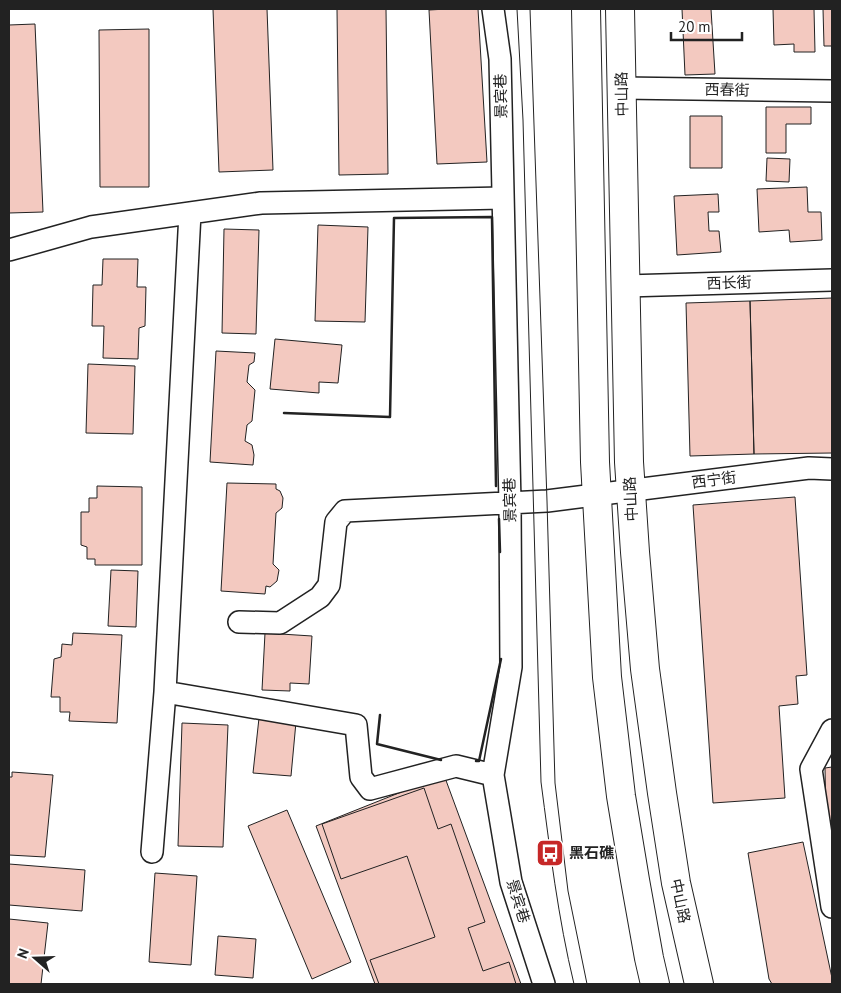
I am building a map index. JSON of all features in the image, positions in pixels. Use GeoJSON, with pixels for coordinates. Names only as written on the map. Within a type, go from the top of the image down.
{"type":"FeatureCollection","features":[{"type":"Feature","properties":{"kind":"highway"},"geometry":{"type":"LineString","coordinates":[[586,9],[595,462],[607,677],[621,796],[655,984]]}},
{"type":"Feature","properties":{"kind":"highway","name":"中山路"},"geometry":{"type":"LineString","coordinates":[[620,9],[630,491],[634,552],[645,669],[661,784],[676,882],[699,984]]}},
{"type":"Feature","properties":{"kind":"street","name":"景宾巷"},"geometry":{"type":"LineString","coordinates":[[493,9],[500,59],[510,503],[511,667],[493,775],[511,882],[544,984]]}},
{"type":"Feature","properties":{"kind":"street","name":"西春街"},"geometry":{"type":"LineString","coordinates":[[622,88],[832,91]]}},
{"type":"Feature","properties":{"kind":"street"},"geometry":{"type":"LineString","coordinates":[[9,250],[91,227],[261,203],[503,198]]}},
{"type":"Feature","properties":{"kind":"street"},"geometry":{"type":"LineString","coordinates":[[152,852],[165,692],[190,213]]}},
{"type":"Feature","properties":{"kind":"street","name":"西长街"},"geometry":{"type":"LineString","coordinates":[[626,286],[832,280]]}},
{"type":"Feature","properties":{"kind":"street","name":"西宁街"},"geometry":{"type":"LineString","coordinates":[[239,622],[280,623],[320,598],[329,584],[336,522],[345,511],[547,501],[809,468],[832,469]]}},
{"type":"Feature","properties":{"kind":"street"},"geometry":{"type":"LineString","coordinates":[[165,692],[356,725],[361,777],[370,789],[456,766],[493,775]]}},
{"type":"Feature","properties":{"kind":"street"},"geometry":{"type":"LineString","coordinates":[[832,730],[811,769],[832,907]]}},
{"type":"Feature","properties":{"kind":"building"},"geometry":{"type":"Polygon","coordinates":[[[213,9],[267,9],[273,170],[219,172],[213,9]]]}},
{"type":"Feature","properties":{"kind":"building"},"geometry":{"type":"Polygon","coordinates":[[[337,9],[386,9],[388,174],[339,175],[337,9]]]}},
{"type":"Feature","properties":{"kind":"building"},"geometry":{"type":"Polygon","coordinates":[[[478,9],[487,162],[437,164],[429,10],[478,9]]]}},
{"type":"Feature","properties":{"kind":"building"},"geometry":{"type":"Polygon","coordinates":[[[682,9],[711,9],[715,74],[685,75],[682,9]]]}},
{"type":"Feature","properties":{"kind":"building"},"geometry":{"type":"Polygon","coordinates":[[[773,9],[814,9],[815,52],[794,52],[794,44],[774,45],[773,9]]]}},
{"type":"Feature","properties":{"kind":"building"},"geometry":{"type":"Polygon","coordinates":[[[823,9],[832,9],[832,46],[824,46],[823,9]]]}},
{"type":"Feature","properties":{"kind":"building"},"geometry":{"type":"Polygon","coordinates":[[[35,24],[43,212],[9,213],[9,25],[35,24]]]}},
{"type":"Feature","properties":{"kind":"building"},"geometry":{"type":"Polygon","coordinates":[[[149,29],[149,187],[100,187],[99,30],[149,29]]]}},
{"type":"Feature","properties":{"kind":"building"},"geometry":{"type":"Polygon","coordinates":[[[766,107],[811,107],[811,124],[786,124],[786,153],[766,153],[766,107]]]}},
{"type":"Feature","properties":{"kind":"building"},"geometry":{"type":"Polygon","coordinates":[[[690,116],[722,116],[722,168],[690,168],[690,116]]]}},
{"type":"Feature","properties":{"kind":"building"},"geometry":{"type":"Polygon","coordinates":[[[767,158],[790,159],[789,182],[766,181],[767,158]]]}},
{"type":"Feature","properties":{"kind":"building"},"geometry":{"type":"Polygon","coordinates":[[[807,187],[808,212],[821,212],[822,240],[790,242],[789,230],[759,232],[757,189],[807,187]]]}},
{"type":"Feature","properties":{"kind":"building"},"geometry":{"type":"Polygon","coordinates":[[[718,194],[719,212],[708,212],[709,231],[719,231],[721,252],[677,255],[674,196],[718,194]]]}},
{"type":"Feature","properties":{"kind":"building"},"geometry":{"type":"Polygon","coordinates":[[[318,225],[368,227],[365,322],[315,321],[318,225]]]}},
{"type":"Feature","properties":{"kind":"building"},"geometry":{"type":"Polygon","coordinates":[[[224,229],[259,230],[256,334],[222,333],[224,229]]]}},
{"type":"Feature","properties":{"kind":"building"},"geometry":{"type":"Polygon","coordinates":[[[103,259],[138,259],[137,287],[146,287],[145,326],[139,328],[138,359],[103,358],[104,326],[92,326],[93,285],[102,285],[103,259]]]}},
{"type":"Feature","properties":{"kind":"building"},"geometry":{"type":"Polygon","coordinates":[[[832,298],[832,453],[754,454],[750,301],[832,298]]]}},
{"type":"Feature","properties":{"kind":"building"},"geometry":{"type":"Polygon","coordinates":[[[750,301],[754,454],[690,456],[686,303],[750,301]]]}},
{"type":"Feature","properties":{"kind":"building"},"geometry":{"type":"Polygon","coordinates":[[[275,339],[342,345],[338,383],[319,382],[319,393],[270,389],[275,339]]]}},
{"type":"Feature","properties":{"kind":"building"},"geometry":{"type":"Polygon","coordinates":[[[216,351],[255,353],[254,362],[249,365],[247,382],[255,390],[252,421],[247,425],[245,441],[252,445],[253,465],[210,462],[216,351]]]}},
{"type":"Feature","properties":{"kind":"building"},"geometry":{"type":"Polygon","coordinates":[[[88,364],[135,366],[133,434],[86,433],[88,364]]]}},
{"type":"Feature","properties":{"kind":"building"},"geometry":{"type":"Polygon","coordinates":[[[227,483],[276,484],[276,489],[280,491],[283,498],[282,508],[276,513],[273,564],[279,570],[277,581],[270,587],[266,586],[265,594],[221,591],[227,483]]]}},
{"type":"Feature","properties":{"kind":"building"},"geometry":{"type":"Polygon","coordinates":[[[97,486],[142,487],[142,565],[95,565],[95,559],[87,559],[87,547],[81,545],[81,512],[89,512],[89,498],[97,498],[97,486]]]}},
{"type":"Feature","properties":{"kind":"building"},"geometry":{"type":"Polygon","coordinates":[[[795,497],[807,675],[796,676],[798,704],[779,706],[785,798],[713,803],[693,505],[795,497]]]}},
{"type":"Feature","properties":{"kind":"building"},"geometry":{"type":"Polygon","coordinates":[[[111,570],[138,571],[136,627],[108,626],[111,570]]]}},
{"type":"Feature","properties":{"kind":"building"},"geometry":{"type":"Polygon","coordinates":[[[73,633],[122,635],[117,723],[69,721],[70,712],[60,712],[60,697],[51,697],[54,659],[61,657],[62,644],[72,645],[73,633]]]}},
{"type":"Feature","properties":{"kind":"building"},"geometry":{"type":"Polygon","coordinates":[[[265,633],[312,636],[309,684],[290,683],[290,691],[262,690],[265,633]]]}},
{"type":"Feature","properties":{"kind":"building"},"geometry":{"type":"Polygon","coordinates":[[[259,718],[296,722],[291,776],[253,773],[259,718]]]}},
{"type":"Feature","properties":{"kind":"building"},"geometry":{"type":"Polygon","coordinates":[[[182,723],[228,725],[223,847],[178,846],[182,723]]]}},
{"type":"Feature","properties":{"kind":"building"},"geometry":{"type":"Polygon","coordinates":[[[832,767],[832,821],[826,821],[825,768],[832,767]]]}},
{"type":"Feature","properties":{"kind":"building"},"geometry":{"type":"Polygon","coordinates":[[[12,772],[53,775],[45,857],[9,855],[9,777],[12,777],[12,772]]]}},
{"type":"Feature","properties":{"kind":"building"},"geometry":{"type":"Polygon","coordinates":[[[444,775],[521,984],[375,984],[316,826],[444,775]]]}},
{"type":"Feature","properties":{"kind":"building"},"geometry":{"type":"Polygon","coordinates":[[[424,788],[438,829],[451,824],[485,922],[468,928],[483,971],[509,962],[516,984],[379,984],[370,960],[435,937],[407,856],[341,879],[322,824],[424,788]]]}},
{"type":"Feature","properties":{"kind":"building"},"geometry":{"type":"Polygon","coordinates":[[[287,810],[351,962],[312,979],[248,826],[287,810]]]}},
{"type":"Feature","properties":{"kind":"building"},"geometry":{"type":"Polygon","coordinates":[[[803,842],[832,984],[772,984],[769,979],[748,853],[803,842]]]}},
{"type":"Feature","properties":{"kind":"building"},"geometry":{"type":"Polygon","coordinates":[[[9,864],[85,870],[82,911],[9,905],[9,864]]]}},
{"type":"Feature","properties":{"kind":"building"},"geometry":{"type":"Polygon","coordinates":[[[155,873],[197,876],[191,965],[149,962],[155,873]]]}},
{"type":"Feature","properties":{"kind":"building"},"geometry":{"type":"Polygon","coordinates":[[[9,919],[48,923],[41,984],[9,984],[9,919]]]}},
{"type":"Feature","properties":{"kind":"building"},"geometry":{"type":"Polygon","coordinates":[[[218,936],[256,939],[253,978],[215,975],[218,936]]]}},
{"type":"Feature","properties":{"kind":"tram line"},"geometry":{"type":"LineString","coordinates":[[517,9],[523,120],[541,782],[559,909],[574,984]]}},
{"type":"Feature","properties":{"kind":"tram line"},"geometry":{"type":"LineString","coordinates":[[530,9],[555,783],[568,891],[587,984]]}},
{"type":"Feature","properties":{"kind":"wall"},"geometry":{"type":"LineString","coordinates":[[284,413],[390,417],[394,218],[492,217],[496,486]]}},
{"type":"Feature","properties":{"kind":"wall"},"geometry":{"type":"LineString","coordinates":[[499,519],[500,552]]}},
{"type":"Feature","properties":{"kind":"wall"},"geometry":{"type":"LineString","coordinates":[[476,761],[479,761],[501,659]]}},
{"type":"Feature","properties":{"kind":"wall"},"geometry":{"type":"LineString","coordinates":[[380,715],[377,744],[441,760]]}},
{"type":"Feature","properties":{"kind":"place","name":"黑石礁"},"geometry":{"type":"Point","coordinates":[550,853]}}]}
